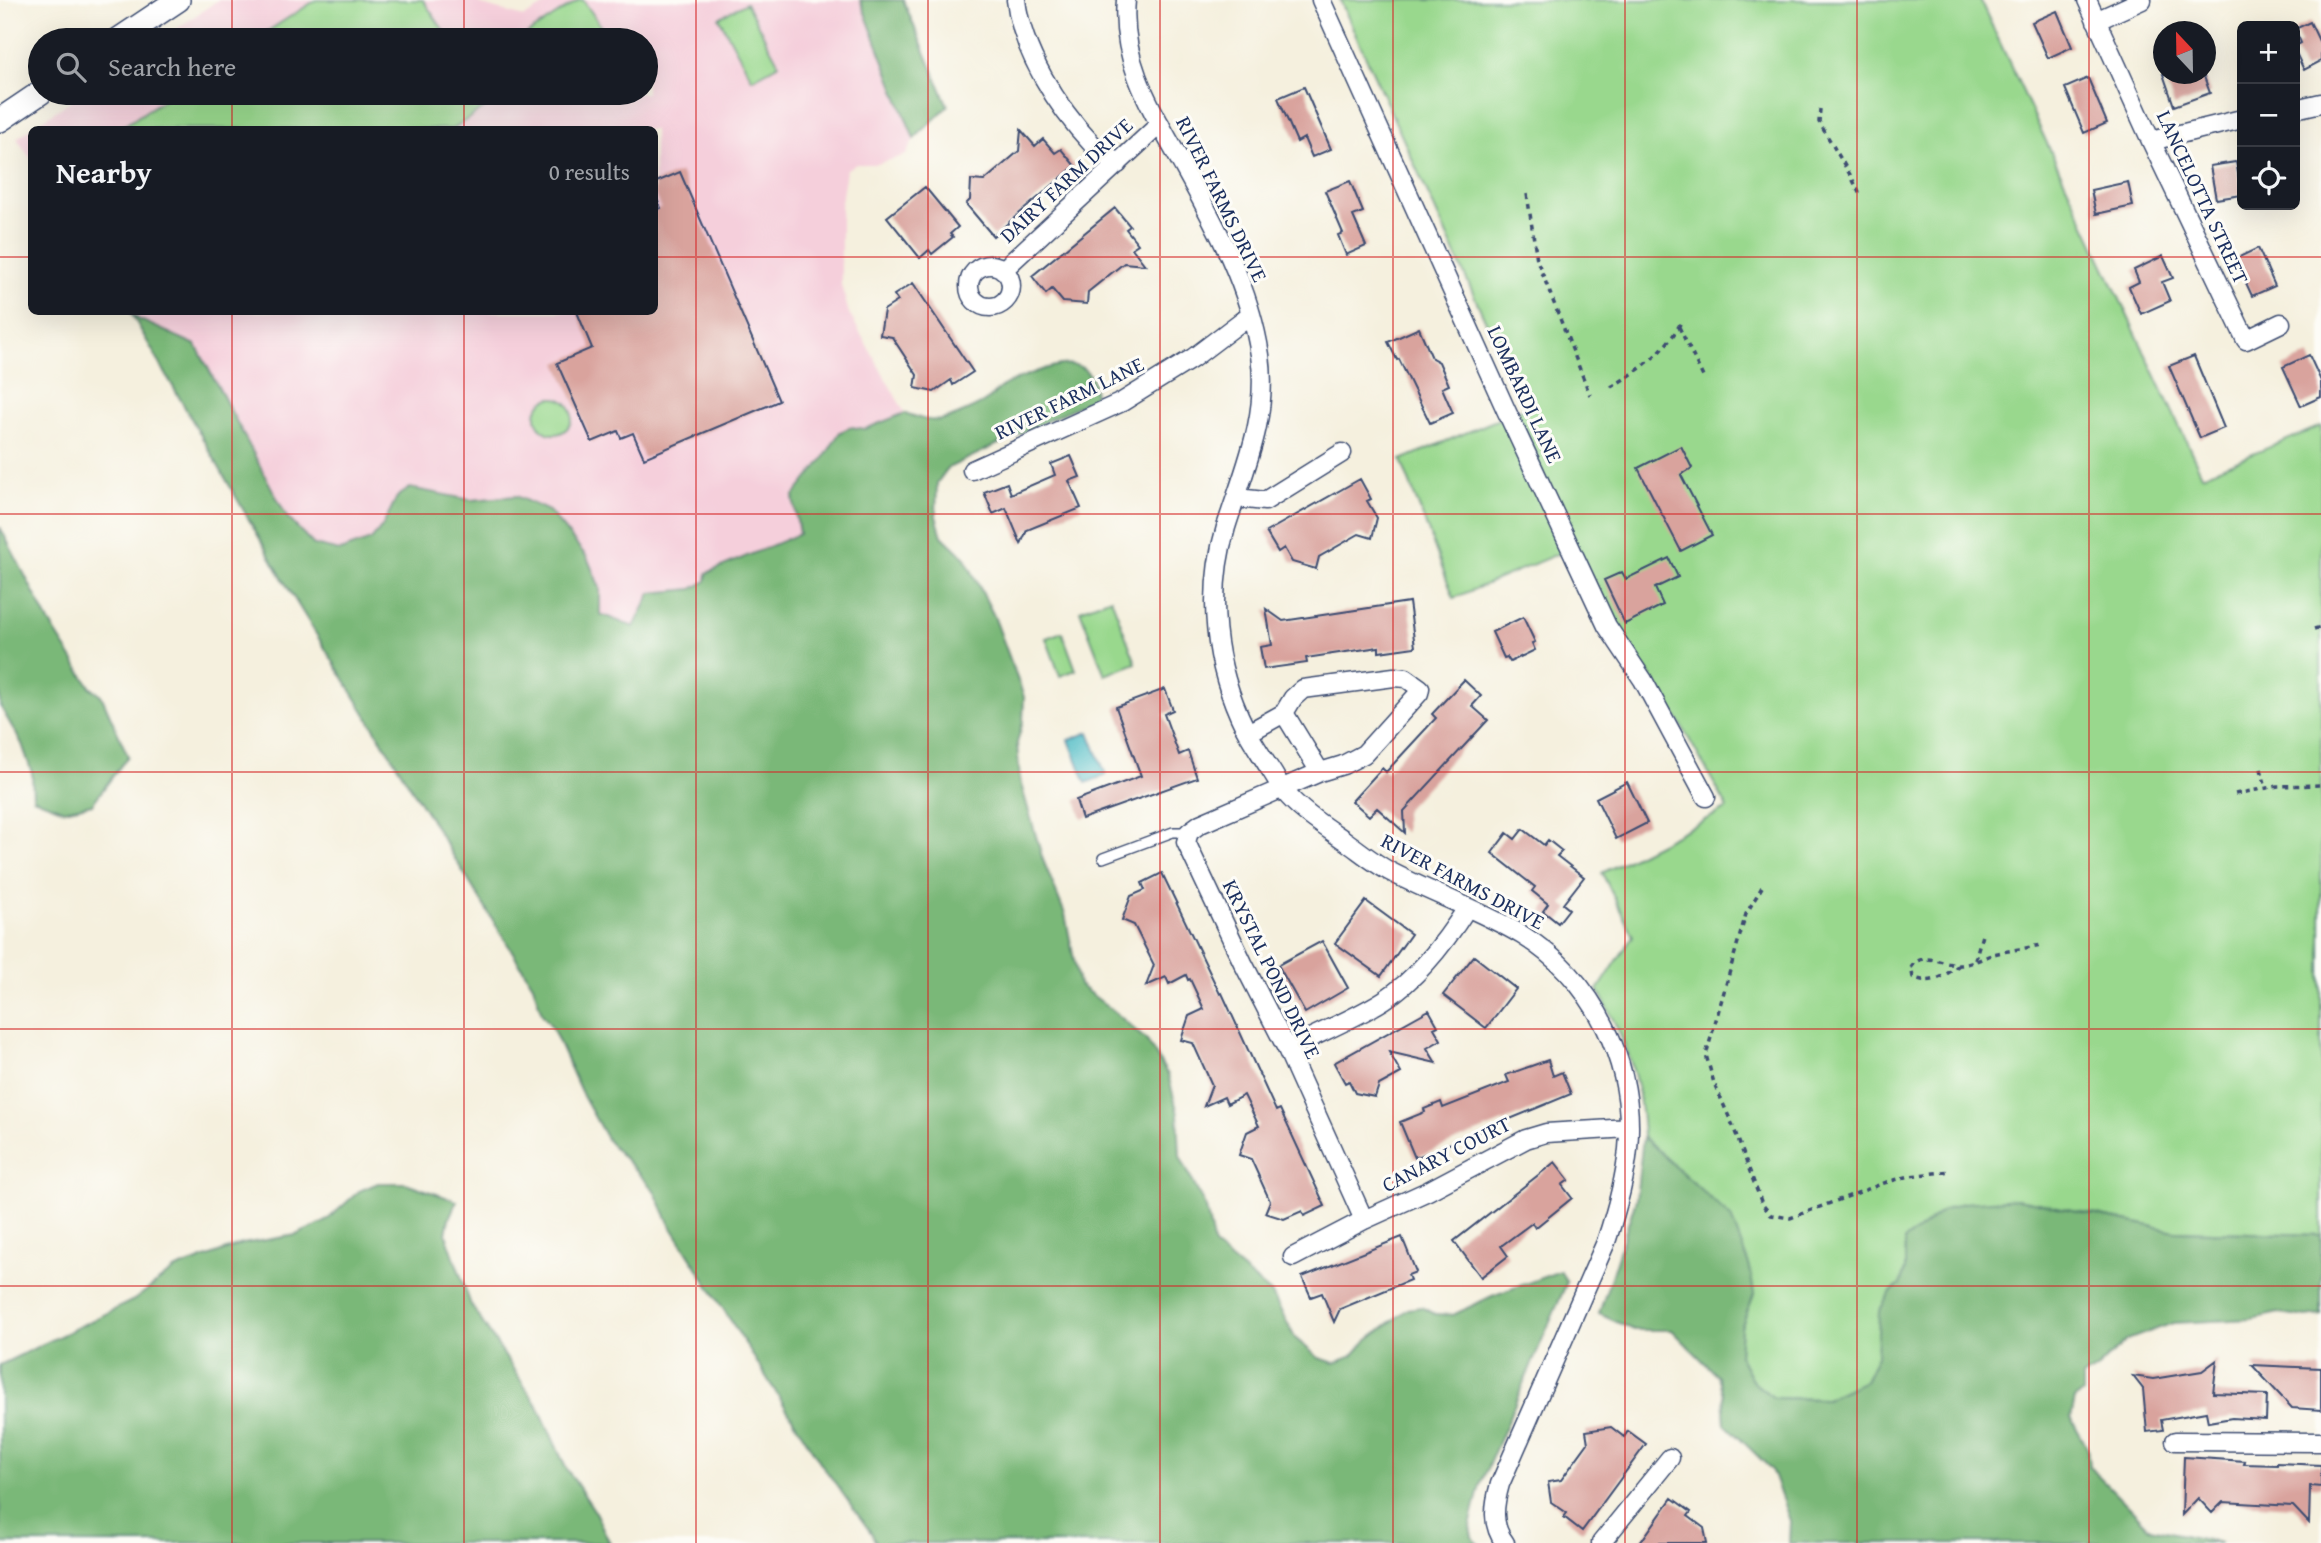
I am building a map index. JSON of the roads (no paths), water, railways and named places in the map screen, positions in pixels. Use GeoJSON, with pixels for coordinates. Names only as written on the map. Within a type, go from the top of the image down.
{"type":"FeatureCollection","features":[{"type":"Feature","properties":{"kind":"street"},"geometry":{"type":"LineString","coordinates":[[136,28],[178,0]]}},
{"type":"Feature","properties":{"kind":"street"},"geometry":{"type":"LineString","coordinates":[[1016,0],[1031,52],[1063,109],[1094,146],[1118,164]]}},
{"type":"Feature","properties":{"kind":"street","name":"RIVER FARMS DRIVE"},"geometry":{"type":"LineString","coordinates":[[1126,0],[1126,31],[1136,77],[1238,276],[1251,314],[1261,360],[1261,391],[1252,452],[1227,524],[1216,579],[1214,615],[1226,680],[1235,708],[1282,788],[1316,821],[1373,861],[1524,936],[1567,971],[1594,1004],[1620,1064],[1629,1128],[1619,1201],[1606,1242],[1500,1484],[1494,1518],[1499,1536],[1505,1543]]}},
{"type":"Feature","properties":{"kind":"street","name":"LOMBARDI LANE"},"geometry":{"type":"LineString","coordinates":[[1321,0],[1506,410],[1607,626],[1643,680],[1706,797]]}},
{"type":"Feature","properties":{"kind":"street","name":"LANCELOTTA STREET"},"geometry":{"type":"LineString","coordinates":[[2087,0],[2245,340],[2281,323]]}},
{"type":"Feature","properties":{"kind":"street"},"geometry":{"type":"LineString","coordinates":[[2096,21],[2142,0]]}},
{"type":"Feature","properties":{"kind":"street"},"geometry":{"type":"LineString","coordinates":[[0,120],[28,101]]}},
{"type":"Feature","properties":{"kind":"street"},"geometry":{"type":"LineString","coordinates":[[2300,108],[2321,103]]}},
{"type":"Feature","properties":{"kind":"street"},"geometry":{"type":"LineString","coordinates":[[2151,141],[2237,120]]}},
{"type":"Feature","properties":{"kind":"street","name":"DAIRY FARM DRIVE"},"geometry":{"type":"LineString","coordinates":[[1003,270],[1160,124]]}},
{"type":"Feature","properties":{"kind":"street","name":"RIVER FARM LANE"},"geometry":{"type":"LineString","coordinates":[[972,470],[1122,402],[1193,358],[1251,314]]}},
{"type":"Feature","properties":{"kind":"street"},"geometry":{"type":"LineString","coordinates":[[1237,498],[1265,501],[1342,453]]}},
{"type":"Feature","properties":{"kind":"street"},"geometry":{"type":"LineString","coordinates":[[1189,832],[1200,824],[1364,754],[1419,693],[1420,688],[1406,678],[1394,677],[1303,689],[1293,698],[1284,713],[1248,733]]}},
{"type":"Feature","properties":{"kind":"street"},"geometry":{"type":"LineString","coordinates":[[1284,713],[1320,772]]}},
{"type":"Feature","properties":{"kind":"street","name":"KRYSTAL POND DRIVE"},"geometry":{"type":"LineString","coordinates":[[1189,832],[1186,842],[1188,850],[1287,1049],[1364,1220]]}},
{"type":"Feature","properties":{"kind":"street"},"geometry":{"type":"LineString","coordinates":[[1287,1049],[1364,1011],[1400,988],[1428,961],[1467,908]]}},
{"type":"Feature","properties":{"kind":"street","name":"CANARY COURT"},"geometry":{"type":"LineString","coordinates":[[1293,1257],[1428,1191],[1526,1139],[1546,1133],[1629,1128]]}},
{"type":"Feature","properties":{"kind":"street"},"geometry":{"type":"LineString","coordinates":[[2175,1441],[2321,1442]]}},
{"type":"Feature","properties":{"kind":"street"},"geometry":{"type":"LineString","coordinates":[[1601,1543],[1670,1458]]}},
{"type":"Feature","properties":{"kind":"lane"},"geometry":{"type":"LineString","coordinates":[[1103,858],[1173,832],[1189,832]]}},
{"type":"Feature","properties":{"kind":"water"},"geometry":{"type":"Polygon","coordinates":[[[1089,732],[1106,775],[1086,783],[1069,740],[1089,732]]]}}]}
